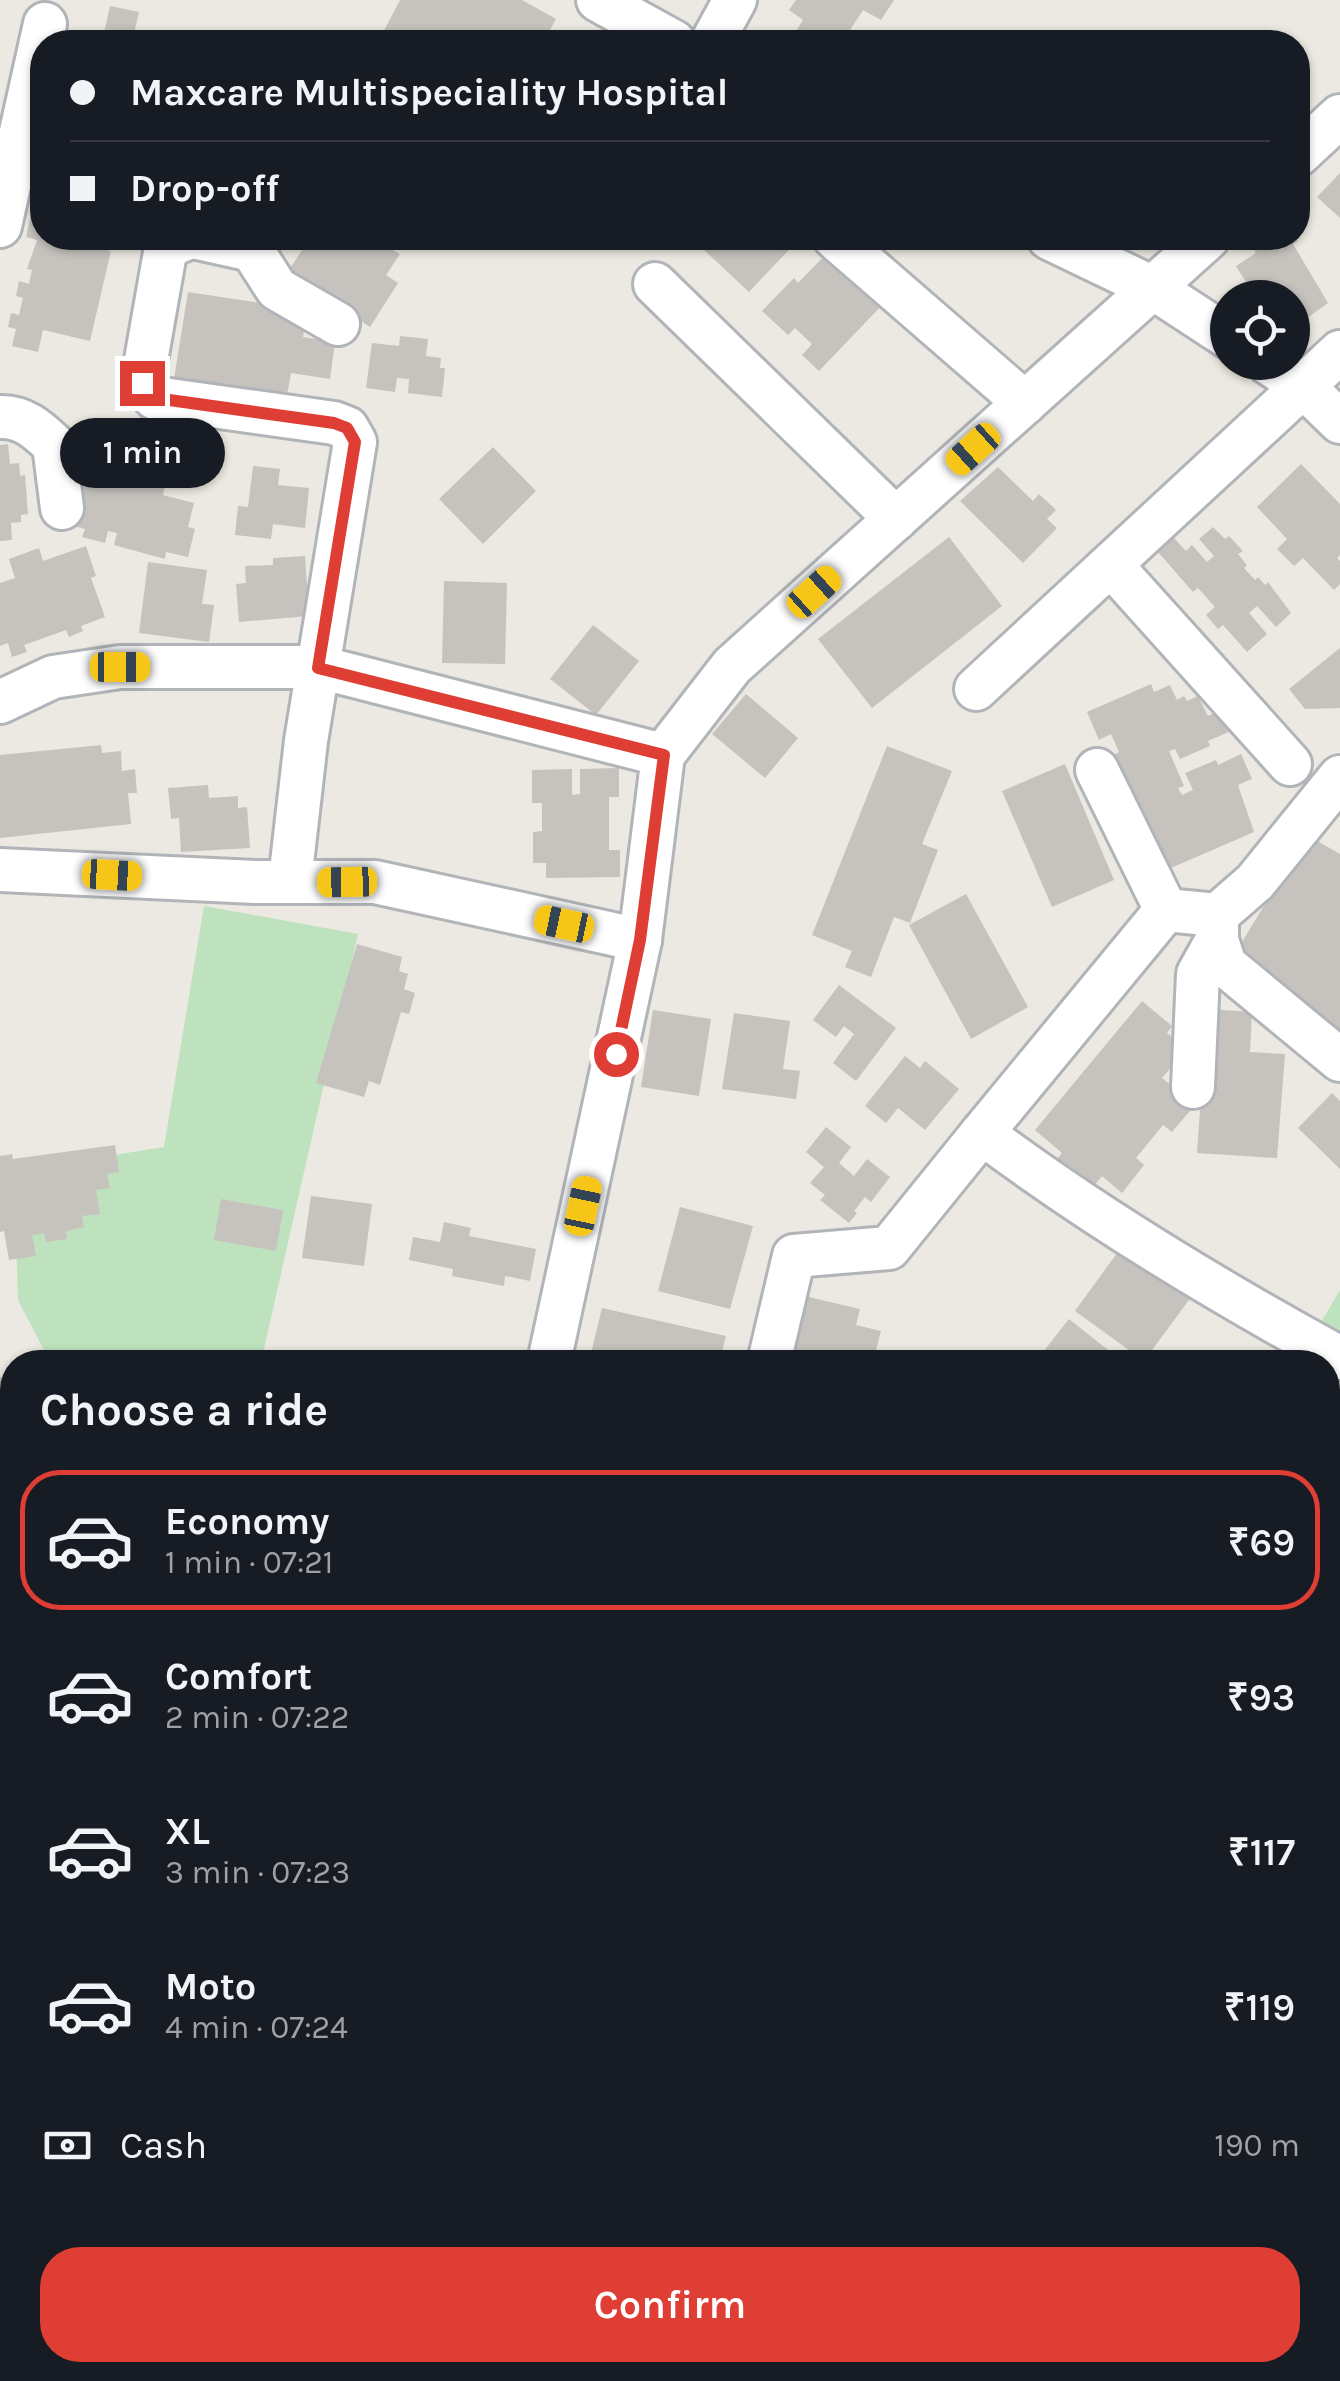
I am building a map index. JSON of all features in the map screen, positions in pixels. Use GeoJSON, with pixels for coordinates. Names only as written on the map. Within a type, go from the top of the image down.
{"type":"FeatureCollection","features":[{"type":"Feature","properties":{"kind":"street"},"geometry":{"type":"LineString","coordinates":[[598,0],[652,30]]}},
{"type":"Feature","properties":{"kind":"street"},"geometry":{"type":"LineString","coordinates":[[719,30],[735,0]]}},
{"type":"Feature","properties":{"kind":"street"},"geometry":{"type":"LineString","coordinates":[[44,30],[45,24]]}},
{"type":"Feature","properties":{"kind":"street"},"geometry":{"type":"LineString","coordinates":[[0,226],[30,91]]}},
{"type":"Feature","properties":{"kind":"street"},"geometry":{"type":"LineString","coordinates":[[1310,144],[1340,116]]}},
{"type":"Feature","properties":{"kind":"street"},"geometry":{"type":"LineString","coordinates":[[165,250],[142,383],[155,398],[334,423],[347,428],[355,442],[304,759],[292,882]]}},
{"type":"Feature","properties":{"kind":"street"},"geometry":{"type":"LineString","coordinates":[[252,250],[277,289],[338,324]]}},
{"type":"Feature","properties":{"kind":"street"},"geometry":{"type":"LineString","coordinates":[[849,250],[1025,403]]}},
{"type":"Feature","properties":{"kind":"street"},"geometry":{"type":"LineString","coordinates":[[1073,250],[1153,288],[1210,325]]}},
{"type":"Feature","properties":{"kind":"street"},"geometry":{"type":"LineString","coordinates":[[552,1350],[640,940],[664,755],[732,666],[1195,250]]}},
{"type":"Feature","properties":{"kind":"street"},"geometry":{"type":"LineString","coordinates":[[655,284],[896,519]]}},
{"type":"Feature","properties":{"kind":"street"},"geometry":{"type":"LineString","coordinates":[[976,690],[1340,352]]}},
{"type":"Feature","properties":{"kind":"street"},"geometry":{"type":"LineString","coordinates":[[1294,380],[1340,422]]}},
{"type":"Feature","properties":{"kind":"street"},"geometry":{"type":"LineString","coordinates":[[0,417],[14,416],[36,428],[54,445],[62,508]]}},
{"type":"Feature","properties":{"kind":"street"},"geometry":{"type":"LineString","coordinates":[[1111,564],[1290,764]]}},
{"type":"Feature","properties":{"kind":"street"},"geometry":{"type":"LineString","coordinates":[[0,702],[53,677],[120,667],[318,668],[664,755]]}},
{"type":"Feature","properties":{"kind":"street"},"geometry":{"type":"LineString","coordinates":[[1096,770],[1166,910],[1217,927]]}},
{"type":"Feature","properties":{"kind":"street"},"geometry":{"type":"LineString","coordinates":[[1193,1087],[1198,974],[1217,927],[1340,778]]}},
{"type":"Feature","properties":{"kind":"street"},"geometry":{"type":"LineString","coordinates":[[0,870],[375,882],[640,940]]}},
{"type":"Feature","properties":{"kind":"street"},"geometry":{"type":"LineString","coordinates":[[772,1350],[794,1256],[889,1248],[1166,910]]}},
{"type":"Feature","properties":{"kind":"street"},"geometry":{"type":"LineString","coordinates":[[1217,927],[1225,965],[1340,1060]]}},
{"type":"Feature","properties":{"kind":"street"},"geometry":{"type":"LineString","coordinates":[[982,1133],[1107,1217],[1327,1350]]}},
{"type":"Feature","properties":{"kind":"green space"},"geometry":{"type":"Polygon","coordinates":[[[204,906],[358,934],[264,1350],[44,1350],[18,1300],[14,1171],[164,1147],[204,906]]]}},
{"type":"Feature","properties":{"kind":"green space"},"geometry":{"type":"Polygon","coordinates":[[[1340,1290],[1340,1343],[1316,1331],[1340,1290]]]}},
{"type":"Feature","properties":{"kind":"building"},"geometry":{"type":"Polygon","coordinates":[[[400,0],[522,0],[556,19],[550,30],[384,30],[400,0]]]}},
{"type":"Feature","properties":{"kind":"building"},"geometry":{"type":"Polygon","coordinates":[[[796,0],[894,0],[881,20],[863,10],[850,30],[797,30],[803,20],[789,10],[796,0]]]}},
{"type":"Feature","properties":{"kind":"building"},"geometry":{"type":"Polygon","coordinates":[[[110,6],[139,12],[135,30],[105,30],[110,6]]]}},
{"type":"Feature","properties":{"kind":"building"},"geometry":{"type":"Polygon","coordinates":[[[1340,173],[1340,218],[1317,197],[1340,173]]]}},
{"type":"Feature","properties":{"kind":"building"},"geometry":{"type":"Polygon","coordinates":[[[34,250],[111,251],[90,341],[43,330],[38,352],[12,346],[16,329],[8,327],[11,313],[19,315],[23,298],[16,296],[19,281],[29,284],[32,270],[27,269],[34,250]]]}},
{"type":"Feature","properties":{"kind":"building"},"geometry":{"type":"Polygon","coordinates":[[[302,250],[393,250],[400,254],[386,275],[398,283],[370,327],[287,273],[302,250]]]}},
{"type":"Feature","properties":{"kind":"building"},"geometry":{"type":"Polygon","coordinates":[[[704,250],[789,250],[749,292],[704,250]]]}},
{"type":"Feature","properties":{"kind":"building"},"geometry":{"type":"Polygon","coordinates":[[[830,250],[885,302],[819,371],[802,355],[812,344],[795,328],[788,335],[762,311],[794,278],[798,283],[830,250]]]}},
{"type":"Feature","properties":{"kind":"building"},"geometry":{"type":"Polygon","coordinates":[[[1254,250],[1297,250],[1328,303],[1310,316],[1310,280],[1245,280],[1236,266],[1256,253],[1254,250]]]}},
{"type":"Feature","properties":{"kind":"building"},"geometry":{"type":"Polygon","coordinates":[[[188,292],[307,310],[303,337],[335,342],[330,379],[291,373],[286,401],[173,385],[188,292]]]}},
{"type":"Feature","properties":{"kind":"building"},"geometry":{"type":"Polygon","coordinates":[[[400,336],[428,339],[426,356],[441,358],[440,368],[445,368],[442,397],[408,393],[409,379],[397,378],[395,392],[366,388],[372,343],[399,346],[400,336]]]}},
{"type":"Feature","properties":{"kind":"building"},"geometry":{"type":"Polygon","coordinates":[[[85,443],[149,460],[144,480],[165,486],[163,495],[194,503],[188,527],[195,529],[188,557],[166,552],[165,559],[114,545],[117,533],[108,531],[105,543],[82,537],[85,529],[63,523],[85,443]]]}},
{"type":"Feature","properties":{"kind":"building"},"geometry":{"type":"Polygon","coordinates":[[[8,444],[10,464],[19,463],[20,476],[25,475],[28,514],[21,515],[21,522],[11,523],[12,540],[0,541],[0,445],[8,444]]]}},
{"type":"Feature","properties":{"kind":"building"},"geometry":{"type":"Polygon","coordinates":[[[493,447],[536,491],[483,544],[439,499],[493,447]]]}},
{"type":"Feature","properties":{"kind":"building"},"geometry":{"type":"Polygon","coordinates":[[[1301,464],[1340,504],[1340,584],[1334,590],[1303,558],[1294,566],[1277,549],[1287,539],[1257,507],[1301,464]]]}},
{"type":"Feature","properties":{"kind":"building"},"geometry":{"type":"Polygon","coordinates":[[[253,466],[280,469],[278,485],[309,488],[305,528],[273,524],[271,539],[235,535],[238,506],[248,507],[253,466]]]}},
{"type":"Feature","properties":{"kind":"building"},"geometry":{"type":"Polygon","coordinates":[[[998,467],[1033,501],[1039,494],[1056,510],[1047,519],[1057,528],[1023,563],[960,501],[998,467]]]}},
{"type":"Feature","properties":{"kind":"building"},"geometry":{"type":"Polygon","coordinates":[[[1213,527],[1243,551],[1238,554],[1247,565],[1244,568],[1255,580],[1258,577],[1265,585],[1268,582],[1291,613],[1276,627],[1257,606],[1249,613],[1267,634],[1247,652],[1223,625],[1218,629],[1206,615],[1215,607],[1198,588],[1193,592],[1158,552],[1174,538],[1186,551],[1192,545],[1207,562],[1214,556],[1199,539],[1213,527]]]}},
{"type":"Feature","properties":{"kind":"building"},"geometry":{"type":"Polygon","coordinates":[[[949,537],[1002,606],[872,708],[818,639],[949,537]]]}},
{"type":"Feature","properties":{"kind":"building"},"geometry":{"type":"Polygon","coordinates":[[[86,546],[96,576],[91,578],[105,617],[81,626],[83,631],[69,637],[66,630],[24,645],[27,652],[12,657],[8,643],[0,646],[0,583],[15,578],[9,559],[39,548],[43,561],[86,546]]]}},
{"type":"Feature","properties":{"kind":"building"},"geometry":{"type":"Polygon","coordinates":[[[305,556],[309,616],[239,622],[236,584],[246,583],[245,566],[273,565],[273,558],[305,556]]]}},
{"type":"Feature","properties":{"kind":"building"},"geometry":{"type":"Polygon","coordinates":[[[148,562],[207,570],[202,604],[214,605],[209,642],[139,633],[148,562]]]}},
{"type":"Feature","properties":{"kind":"building"},"geometry":{"type":"Polygon","coordinates":[[[444,581],[507,583],[505,664],[442,663],[444,581]]]}},
{"type":"Feature","properties":{"kind":"building"},"geometry":{"type":"Polygon","coordinates":[[[593,625],[639,661],[596,715],[550,679],[593,625]]]}},
{"type":"Feature","properties":{"kind":"building"},"geometry":{"type":"Polygon","coordinates":[[[1340,648],[1340,708],[1305,709],[1289,689],[1340,648]]]}},
{"type":"Feature","properties":{"kind":"building"},"geometry":{"type":"Polygon","coordinates":[[[1151,684],[1154,692],[1170,685],[1177,700],[1198,696],[1208,716],[1222,709],[1231,731],[1208,741],[1210,746],[1180,759],[1175,749],[1169,751],[1184,786],[1178,788],[1182,795],[1193,790],[1185,773],[1216,760],[1218,765],[1241,754],[1252,779],[1238,785],[1254,832],[1157,874],[1144,843],[1156,839],[1148,820],[1137,825],[1107,758],[1119,752],[1111,734],[1099,740],[1087,712],[1151,684]]]}},
{"type":"Feature","properties":{"kind":"building"},"geometry":{"type":"Polygon","coordinates":[[[746,694],[798,738],[765,778],[712,734],[746,694]]]}},
{"type":"Feature","properties":{"kind":"building"},"geometry":{"type":"Polygon","coordinates":[[[101,745],[102,753],[121,751],[122,771],[135,769],[137,793],[128,793],[131,824],[0,838],[0,755],[101,745]]]}},
{"type":"Feature","properties":{"kind":"building"},"geometry":{"type":"Polygon","coordinates":[[[887,746],[952,771],[922,844],[938,850],[910,923],[894,917],[871,977],[845,967],[852,951],[812,935],[887,746]]]}},
{"type":"Feature","properties":{"kind":"building"},"geometry":{"type":"Polygon","coordinates":[[[1065,764],[1114,880],[1052,907],[1002,791],[1065,764]]]}},
{"type":"Feature","properties":{"kind":"building"},"geometry":{"type":"Polygon","coordinates":[[[619,768],[619,797],[609,797],[609,850],[620,850],[620,877],[546,878],[546,863],[533,863],[533,832],[542,831],[542,803],[532,803],[532,770],[572,769],[572,795],[580,794],[580,769],[619,768]]]}},
{"type":"Feature","properties":{"kind":"building"},"geometry":{"type":"Polygon","coordinates":[[[208,785],[209,798],[238,796],[238,808],[247,807],[250,848],[181,852],[179,818],[171,819],[168,788],[208,785]]]}},
{"type":"Feature","properties":{"kind":"building"},"geometry":{"type":"Polygon","coordinates":[[[1307,835],[1340,854],[1340,1054],[1231,960],[1307,835]]]}},
{"type":"Feature","properties":{"kind":"building"},"geometry":{"type":"Polygon","coordinates":[[[966,894],[1028,1007],[971,1039],[909,925],[966,894]]]}},
{"type":"Feature","properties":{"kind":"building"},"geometry":{"type":"Polygon","coordinates":[[[357,944],[402,957],[399,971],[408,974],[404,989],[415,993],[409,1014],[401,1012],[380,1085],[369,1081],[364,1097],[316,1083],[357,944]]]}},
{"type":"Feature","properties":{"kind":"building"},"geometry":{"type":"Polygon","coordinates":[[[839,985],[896,1028],[856,1081],[833,1063],[854,1034],[844,1026],[836,1037],[813,1020],[839,985]]]}},
{"type":"Feature","properties":{"kind":"building"},"geometry":{"type":"Polygon","coordinates":[[[1142,1001],[1172,1026],[1167,1033],[1187,1049],[1162,1078],[1195,1105],[1172,1132],[1163,1125],[1136,1158],[1144,1165],[1122,1193],[1102,1176],[1089,1192],[1054,1163],[1062,1153],[1035,1130],[1142,1001]]]}},
{"type":"Feature","properties":{"kind":"building"},"geometry":{"type":"Polygon","coordinates":[[[1207,1009],[1252,1012],[1250,1052],[1285,1054],[1277,1158],[1197,1153],[1207,1009]]]}},
{"type":"Feature","properties":{"kind":"building"},"geometry":{"type":"Polygon","coordinates":[[[653,1010],[711,1019],[699,1096],[641,1087],[653,1010]]]}},
{"type":"Feature","properties":{"kind":"building"},"geometry":{"type":"Polygon","coordinates":[[[734,1013],[790,1021],[783,1069],[800,1071],[796,1099],[722,1089],[734,1013]]]}},
{"type":"Feature","properties":{"kind":"building"},"geometry":{"type":"Polygon","coordinates":[[[905,1056],[920,1068],[925,1061],[959,1089],[925,1130],[898,1108],[886,1123],[865,1106],[905,1056]]]}},
{"type":"Feature","properties":{"kind":"building"},"geometry":{"type":"Polygon","coordinates":[[[1332,1093],[1340,1101],[1340,1169],[1298,1128],[1332,1093]]]}},
{"type":"Feature","properties":{"kind":"building"},"geometry":{"type":"Polygon","coordinates":[[[826,1127],[851,1147],[839,1163],[854,1176],[867,1159],[890,1177],[871,1202],[865,1197],[849,1223],[820,1200],[825,1195],[810,1183],[824,1167],[806,1152],[826,1127]]]}},
{"type":"Feature","properties":{"kind":"building"},"geometry":{"type":"Polygon","coordinates":[[[115,1145],[119,1172],[107,1174],[110,1188],[96,1190],[100,1214],[82,1216],[84,1227],[66,1231],[67,1239],[46,1242],[44,1233],[32,1235],[36,1256],[9,1260],[4,1231],[0,1232],[0,1156],[12,1154],[13,1159],[115,1145]]]}},
{"type":"Feature","properties":{"kind":"building"},"geometry":{"type":"Polygon","coordinates":[[[311,1196],[372,1204],[364,1266],[302,1258],[311,1196]]]}},
{"type":"Feature","properties":{"kind":"building"},"geometry":{"type":"Polygon","coordinates":[[[221,1199],[283,1210],[276,1251],[214,1240],[221,1199]]]}},
{"type":"Feature","properties":{"kind":"building"},"geometry":{"type":"Polygon","coordinates":[[[680,1207],[753,1226],[730,1309],[658,1291],[680,1207]]]}},
{"type":"Feature","properties":{"kind":"building"},"geometry":{"type":"Polygon","coordinates":[[[444,1222],[471,1228],[469,1236],[536,1249],[530,1281],[505,1276],[504,1286],[452,1276],[453,1269],[409,1260],[413,1237],[440,1242],[444,1222]]]}},
{"type":"Feature","properties":{"kind":"building"},"geometry":{"type":"Polygon","coordinates":[[[1128,1238],[1197,1289],[1152,1350],[1129,1350],[1075,1311],[1128,1238]]]}},
{"type":"Feature","properties":{"kind":"building"},"geometry":{"type":"Polygon","coordinates":[[[796,1294],[860,1309],[856,1325],[881,1331],[876,1350],[791,1350],[796,1294]]]}},
{"type":"Feature","properties":{"kind":"building"},"geometry":{"type":"Polygon","coordinates":[[[602,1308],[726,1336],[722,1350],[592,1350],[602,1308]]]}},
{"type":"Feature","properties":{"kind":"building"},"geometry":{"type":"Polygon","coordinates":[[[1069,1319],[1108,1350],[1044,1350],[1069,1319]]]}},
{"type":"Feature","properties":{"kind":"route"},"geometry":{"type":"LineString","coordinates":[[142,383],[155,398],[347,428],[355,442],[318,668],[664,755],[640,940],[616,1054]]}}]}
